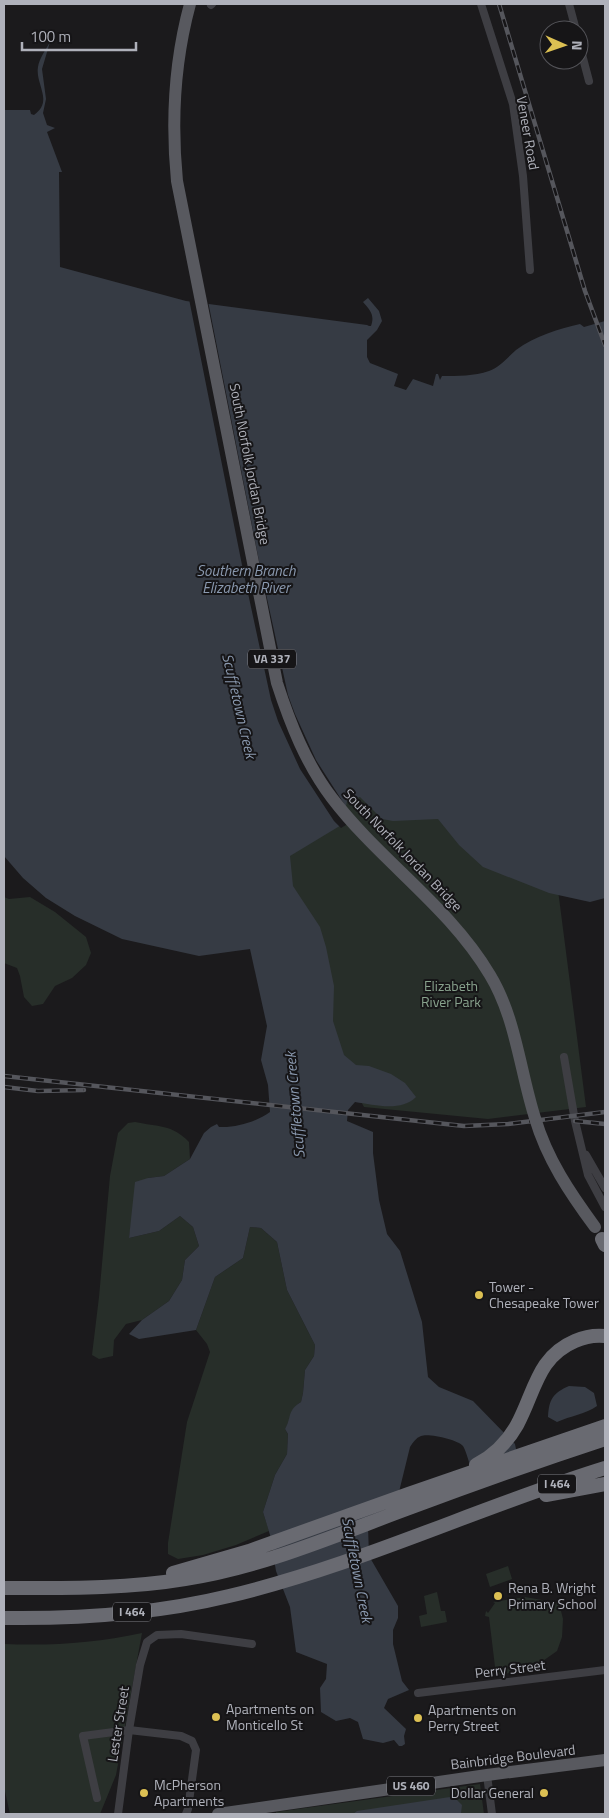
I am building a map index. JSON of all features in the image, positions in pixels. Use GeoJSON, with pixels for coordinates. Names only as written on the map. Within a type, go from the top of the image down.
{"type":"FeatureCollection","features":[{"type":"Feature","properties":{"kind":"highway"},"geometry":{"type":"LineString","coordinates":[[450,1486],[489,1458],[507,1439],[516,1426],[542,1370],[557,1351],[583,1338],[605,1336]]}},
{"type":"Feature","properties":{"kind":"highway"},"geometry":{"type":"LineString","coordinates":[[539,1455],[605,1426]]}},
{"type":"Feature","properties":{"kind":"highway","name":"I 464"},"geometry":{"type":"LineString","coordinates":[[4,1588],[74,1588],[186,1579],[250,1558],[301,1549],[411,1500],[539,1455],[605,1439]]}},
{"type":"Feature","properties":{"kind":"highway","name":"I 464"},"geometry":{"type":"LineString","coordinates":[[4,1618],[53,1618],[122,1614],[212,1600],[316,1572],[605,1468]]}},
{"type":"Feature","properties":{"kind":"highway"},"geometry":{"type":"LineString","coordinates":[[510,1501],[605,1484]]}},
{"type":"Feature","properties":{"kind":"main road","name":"South Norfolk Jordan Bridge"},"geometry":{"type":"LineString","coordinates":[[190,4],[182,31],[174,95],[174,140],[177,181],[277,682],[289,719],[299,742],[331,796],[360,830],[452,923],[467,940],[490,976],[503,1000],[512,1028],[542,1140],[561,1179],[604,1241]]}},
{"type":"Feature","properties":{"kind":"main road","name":"Bainbridge Boulevard"},"geometry":{"type":"LineString","coordinates":[[218,1814],[268,1810],[487,1775],[605,1760]]}},
{"type":"Feature","properties":{"kind":"street","name":"Veneer Road"},"geometry":{"type":"LineString","coordinates":[[481,4],[512,104],[523,176],[530,270]]}},
{"type":"Feature","properties":{"kind":"street"},"geometry":{"type":"LineString","coordinates":[[569,4],[573,20]]}},
{"type":"Feature","properties":{"kind":"street"},"geometry":{"type":"LineString","coordinates":[[586,70],[589,81]]}},
{"type":"Feature","properties":{"kind":"street"},"geometry":{"type":"LineString","coordinates":[[564,1057],[575,1121],[584,1151],[588,1174],[605,1207]]}},
{"type":"Feature","properties":{"kind":"street"},"geometry":{"type":"LineString","coordinates":[[584,1151],[605,1188]]}},
{"type":"Feature","properties":{"kind":"street","name":"Lester Street"},"geometry":{"type":"LineString","coordinates":[[118,1814],[140,1664],[144,1648],[149,1640],[157,1635],[181,1634],[252,1644]]}},
{"type":"Feature","properties":{"kind":"street","name":"Perry Street"},"geometry":{"type":"LineString","coordinates":[[418,1693],[605,1670]]}},
{"type":"Feature","properties":{"kind":"street"},"geometry":{"type":"LineString","coordinates":[[96,1798],[83,1736],[129,1730],[182,1736],[194,1743],[196,1753],[186,1814]]}},
{"type":"Feature","properties":{"kind":"street"},"geometry":{"type":"LineString","coordinates":[[487,1775],[492,1814]]}},
{"type":"Feature","properties":{"kind":"green space","name":"Elizabeth River Park"},"geometry":{"type":"Polygon","coordinates":[[[359,794],[438,816],[558,890],[586,1107],[488,1119],[364,1107],[340,1063],[291,888],[288,853],[347,797],[359,794]]]}},
{"type":"Feature","properties":{"kind":"green space"},"geometry":{"type":"Polygon","coordinates":[[[4,897],[9,899],[30,897],[55,912],[86,937],[91,953],[86,965],[72,978],[55,986],[43,1004],[32,1006],[24,997],[17,968],[4,963],[4,897]]]}},
{"type":"Feature","properties":{"kind":"green space"},"geometry":{"type":"Polygon","coordinates":[[[135,1122],[171,1129],[183,1136],[189,1142],[190,1159],[164,1176],[148,1178],[133,1212],[129,1238],[159,1231],[180,1216],[193,1227],[199,1246],[185,1260],[182,1280],[169,1301],[142,1320],[126,1324],[114,1340],[113,1356],[99,1359],[92,1355],[110,1176],[118,1133],[128,1123],[135,1122]]]}},
{"type":"Feature","properties":{"kind":"green space"},"geometry":{"type":"Polygon","coordinates":[[[250,1227],[261,1228],[277,1242],[287,1290],[315,1345],[314,1356],[305,1370],[301,1402],[294,1408],[285,1429],[288,1434],[287,1454],[275,1475],[263,1512],[269,1531],[236,1545],[203,1555],[178,1559],[168,1554],[168,1543],[187,1422],[210,1352],[207,1344],[196,1330],[215,1277],[243,1258],[250,1227]]]}},
{"type":"Feature","properties":{"kind":"green space"},"geometry":{"type":"Polygon","coordinates":[[[508,1566],[512,1579],[490,1587],[486,1574],[508,1566]]]}},
{"type":"Feature","properties":{"kind":"green space"},"geometry":{"type":"Polygon","coordinates":[[[437,1592],[441,1611],[445,1611],[447,1622],[421,1627],[419,1616],[427,1614],[424,1596],[437,1592]]]}},
{"type":"Feature","properties":{"kind":"green space"},"geometry":{"type":"Polygon","coordinates":[[[525,1597],[559,1603],[563,1619],[562,1637],[557,1651],[530,1670],[496,1675],[489,1617],[485,1616],[486,1611],[488,1613],[495,1603],[493,1602],[525,1597]]]}},
{"type":"Feature","properties":{"kind":"green space"},"geometry":{"type":"Polygon","coordinates":[[[142,1633],[116,1775],[100,1814],[10,1814],[4,1787],[4,1644],[39,1645],[73,1643],[142,1633]]]}},
{"type":"Feature","properties":{"kind":"green space"},"geometry":{"type":"Polygon","coordinates":[[[480,1784],[484,1814],[276,1814],[276,1812],[480,1784]]]}},
{"type":"Feature","properties":{"kind":"water","name":"Southern Branch Elizabeth River"},"geometry":{"type":"Polygon","coordinates":[[[50,42],[42,69],[46,99],[43,113],[47,125],[55,128],[47,132],[62,172],[59,172],[60,267],[186,301],[371,326],[372,316],[370,310],[363,302],[368,298],[379,311],[382,321],[377,330],[367,340],[367,357],[370,363],[398,374],[394,386],[406,390],[413,379],[433,386],[436,374],[438,374],[440,380],[442,376],[472,375],[489,371],[500,365],[523,345],[539,337],[580,324],[584,327],[605,321],[605,898],[590,902],[549,893],[483,867],[459,845],[438,819],[393,821],[382,819],[360,797],[347,801],[343,824],[290,856],[293,886],[320,927],[326,947],[334,986],[333,1021],[344,1055],[356,1065],[369,1066],[391,1074],[405,1083],[416,1097],[403,1105],[395,1106],[379,1106],[355,1102],[348,1110],[347,1121],[373,1132],[373,1153],[379,1200],[387,1234],[400,1251],[422,1322],[428,1377],[439,1387],[473,1401],[515,1444],[519,1464],[470,1465],[464,1448],[460,1444],[450,1439],[436,1436],[421,1436],[410,1447],[397,1500],[372,1517],[368,1526],[369,1556],[398,1606],[398,1618],[393,1630],[393,1644],[402,1681],[409,1690],[388,1699],[384,1708],[406,1729],[404,1736],[405,1744],[402,1746],[399,1746],[394,1740],[383,1743],[363,1739],[358,1722],[350,1718],[336,1721],[321,1712],[320,1688],[326,1679],[327,1664],[296,1652],[290,1607],[276,1571],[270,1535],[263,1512],[275,1475],[287,1454],[288,1434],[285,1429],[292,1411],[301,1402],[305,1370],[314,1356],[315,1345],[287,1290],[277,1242],[261,1228],[250,1227],[243,1258],[215,1277],[196,1330],[139,1339],[129,1334],[142,1320],[169,1301],[182,1280],[185,1260],[199,1246],[193,1227],[180,1216],[159,1231],[129,1238],[135,1182],[164,1176],[190,1159],[204,1133],[211,1127],[217,1124],[219,1127],[225,1127],[246,1124],[270,1112],[268,1085],[261,1060],[267,1026],[250,949],[199,956],[122,939],[75,916],[46,898],[23,878],[4,856],[4,110],[30,110],[31,114],[34,115],[40,110],[43,98],[38,67],[41,57],[50,42]]]}},
{"type":"Feature","properties":{"kind":"water"},"geometry":{"type":"Polygon","coordinates":[[[569,1386],[585,1387],[594,1393],[597,1406],[557,1422],[548,1417],[549,1406],[553,1397],[559,1391],[569,1386]]]}},
{"type":"Feature","properties":{"kind":"water"},"geometry":{"type":"Polygon","coordinates":[[[450,1797],[462,1805],[461,1813],[353,1814],[357,1811],[450,1797]]]}},
{"type":"Feature","properties":{"kind":"pier"},"geometry":{"type":"Polygon","coordinates":[[[189,299],[208,301],[260,566],[288,695],[316,760],[348,810],[346,825],[341,828],[334,821],[300,769],[278,721],[271,700],[189,299]]]}},
{"type":"Feature","properties":{"kind":"railway"},"geometry":{"type":"LineString","coordinates":[[499,4],[585,291],[605,345]]}},
{"type":"Feature","properties":{"kind":"railway"},"geometry":{"type":"LineString","coordinates":[[4,1076],[464,1126],[508,1124],[605,1112]]}},
{"type":"Feature","properties":{"kind":"railway"},"geometry":{"type":"LineString","coordinates":[[4,1087],[38,1091],[84,1090]]}},
{"type":"Feature","properties":{"kind":"railway"},"geometry":{"type":"LineString","coordinates":[[575,1121],[605,1124]]}},
{"type":"Feature","properties":{"kind":"place","name":"Tower - Chesapeake Tower"},"geometry":{"type":"Point","coordinates":[479,1295]}},
{"type":"Feature","properties":{"kind":"place","name":"Rena B. Wright Primary School"},"geometry":{"type":"Point","coordinates":[498,1596]}},
{"type":"Feature","properties":{"kind":"place","name":"Apartments on Monticello St"},"geometry":{"type":"Point","coordinates":[216,1717]}},
{"type":"Feature","properties":{"kind":"place","name":"Apartments on Perry Street"},"geometry":{"type":"Point","coordinates":[418,1718]}},
{"type":"Feature","properties":{"kind":"place","name":"McPherson Apartments"},"geometry":{"type":"Point","coordinates":[144,1793]}},
{"type":"Feature","properties":{"kind":"place","name":"Dollar General"},"geometry":{"type":"Point","coordinates":[544,1793]}},
{"type":"Feature","properties":{"kind":"water label","name":"Scuffletown Creek"},"geometry":{"type":"Point","coordinates":[239,706]}},
{"type":"Feature","properties":{"kind":"water label","name":"Scuffletown Creek"},"geometry":{"type":"Point","coordinates":[295,1105]}},
{"type":"Feature","properties":{"kind":"water label","name":"Scuffletown Creek"},"geometry":{"type":"Point","coordinates":[357,1570]}}]}
